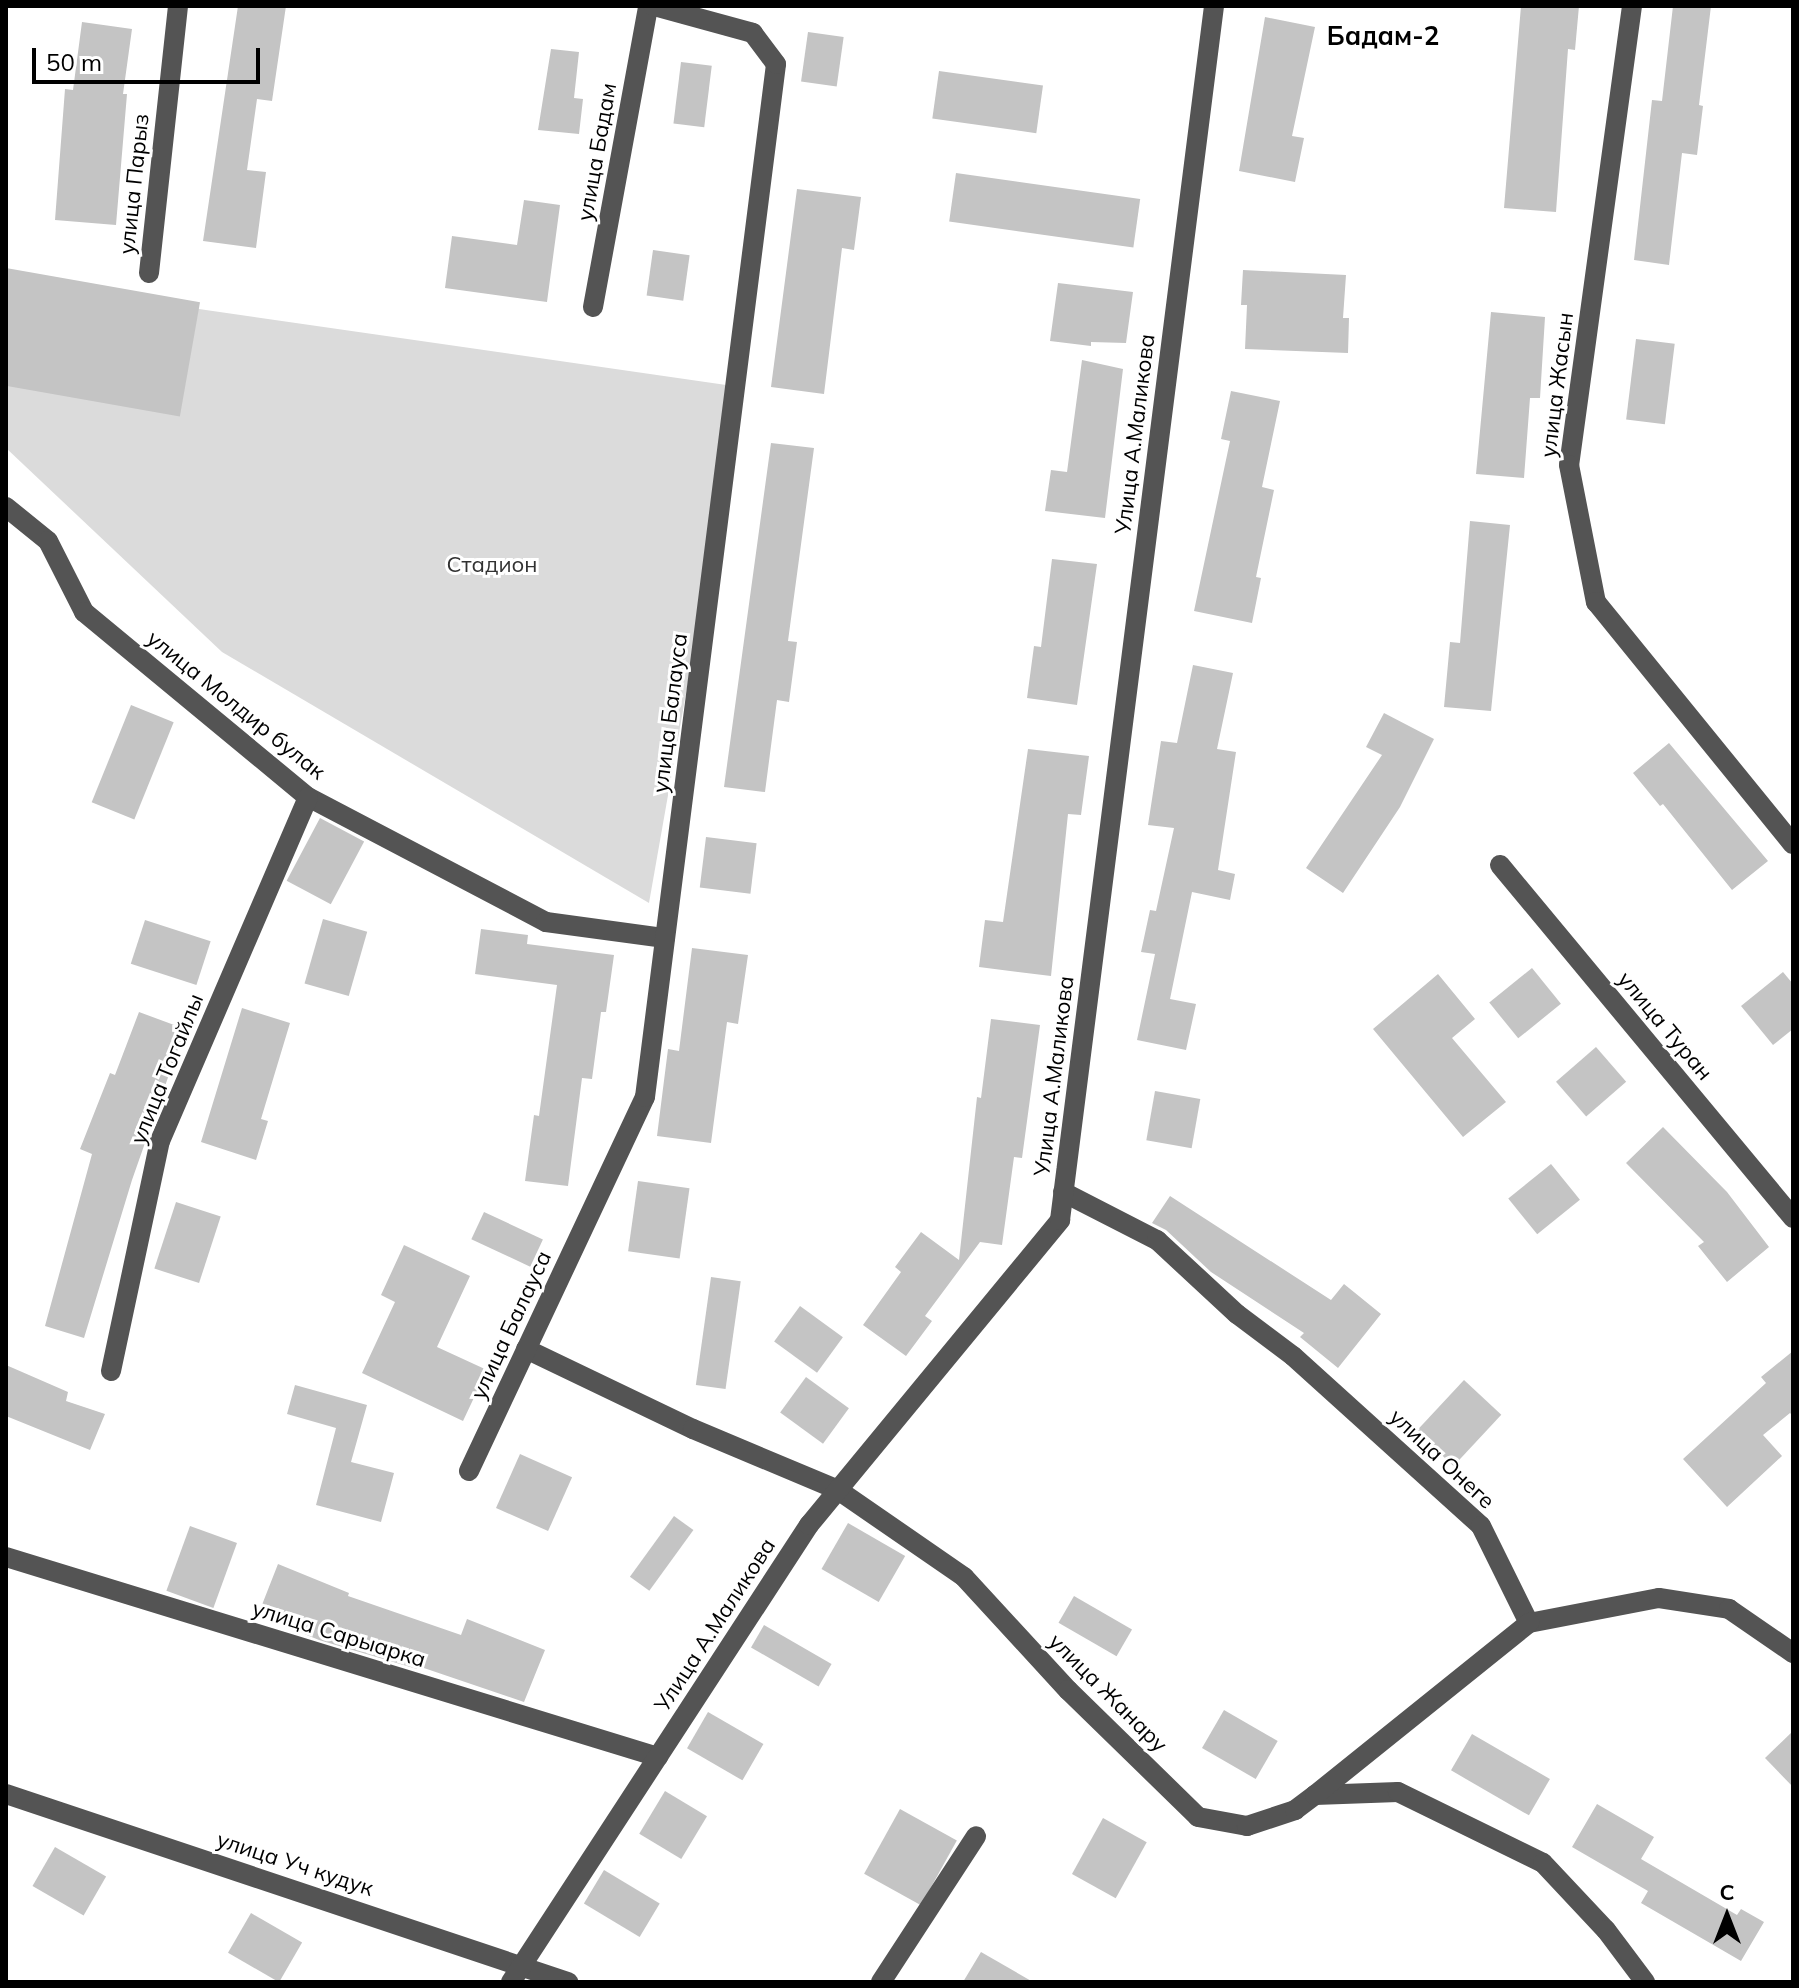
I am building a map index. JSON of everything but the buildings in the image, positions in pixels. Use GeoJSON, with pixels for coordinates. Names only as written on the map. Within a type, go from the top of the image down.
{"type":"FeatureCollection","features":[{"type":"Feature","properties":{"kind":"street","name":"улица Парыз"},"geometry":{"type":"LineString","coordinates":[[149,273],[178,6]]}},
{"type":"Feature","properties":{"kind":"street","name":"улица Бадам"},"geometry":{"type":"LineString","coordinates":[[593,307],[651,6]]}},
{"type":"Feature","properties":{"kind":"street","name":"улица Балауса"},"geometry":{"type":"LineString","coordinates":[[469,1471],[645,1097],[776,64],[753,33],[651,6]]}},
{"type":"Feature","properties":{"kind":"street","name":"Улица А.Маликова"},"geometry":{"type":"LineString","coordinates":[[516,1974],[809,1525],[1060,1220],[1214,6]]}},
{"type":"Feature","properties":{"kind":"street","name":"улица Жасын"},"geometry":{"type":"LineString","coordinates":[[1632,6],[1569,465],[1596,602],[1793,844]]}},
{"type":"Feature","properties":{"kind":"street","name":"улица Молдир булак"},"geometry":{"type":"LineString","coordinates":[[6,507],[48,541],[84,612],[308,797],[546,922],[665,938]]}},
{"type":"Feature","properties":{"kind":"street","name":"улица Тогайлы"},"geometry":{"type":"LineString","coordinates":[[111,1371],[160,1141],[308,797]]}},
{"type":"Feature","properties":{"kind":"street","name":"улица Туран"},"geometry":{"type":"LineString","coordinates":[[1500,865],[1793,1218]]}},
{"type":"Feature","properties":{"kind":"street","name":"улица Онеге"},"geometry":{"type":"LineString","coordinates":[[1063,1192],[1157,1240],[1237,1314],[1293,1356],[1481,1526],[1529,1623]]}},
{"type":"Feature","properties":{"kind":"street","name":"улица Жанару"},"geometry":{"type":"LineString","coordinates":[[526,1349],[693,1429],[838,1490],[964,1577],[1068,1690],[1198,1817],[1247,1826],[1295,1810],[1315,1795],[1398,1792],[1543,1863],[1606,1930],[1645,1982]]}},
{"type":"Feature","properties":{"kind":"street","name":"улица Сарыарка"},"geometry":{"type":"LineString","coordinates":[[6,1557],[658,1757]]}},
{"type":"Feature","properties":{"kind":"street"},"geometry":{"type":"LineString","coordinates":[[1315,1795],[1529,1623],[1659,1598],[1729,1609],[1793,1653]]}},
{"type":"Feature","properties":{"kind":"street","name":"улица Уч кудук"},"geometry":{"type":"LineString","coordinates":[[6,1794],[516,1974],[568,1982]]}},
{"type":"Feature","properties":{"kind":"street"},"geometry":{"type":"LineString","coordinates":[[881,1982],[976,1836]]}},
{"type":"Feature","properties":{"kind":"green space","name":"Стадион"},"geometry":{"type":"Polygon","coordinates":[[[19,283],[740,387],[649,903],[222,652],[6,448],[6,292],[19,283]]]}},
{"type":"Feature","properties":{"kind":"district","name":"Бадам-2"},"geometry":{"type":"Point","coordinates":[1383,36]}}]}
